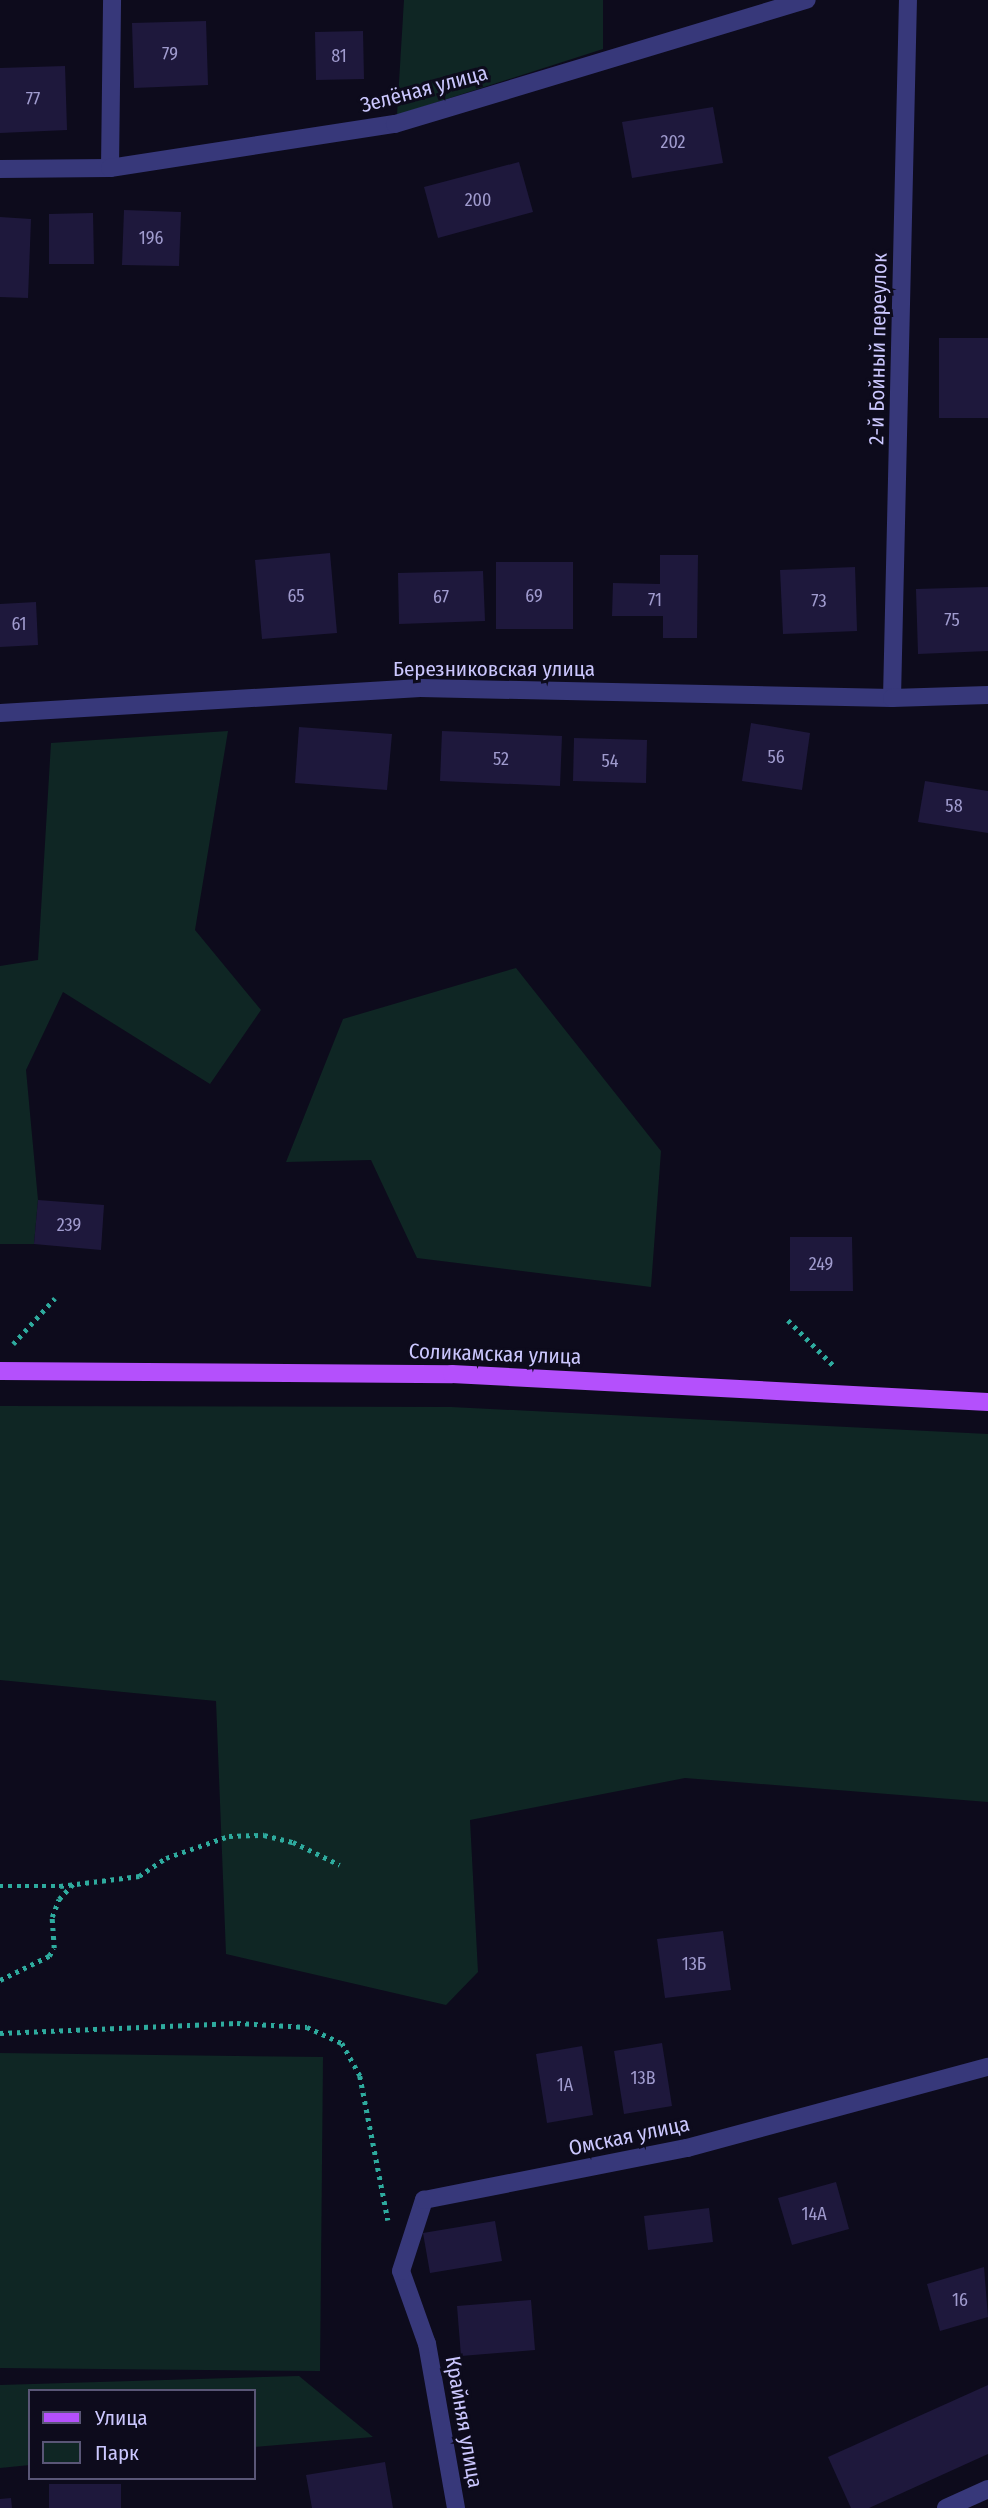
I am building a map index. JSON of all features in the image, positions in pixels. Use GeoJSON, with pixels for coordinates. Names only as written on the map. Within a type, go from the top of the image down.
{"type":"FeatureCollection","features":[{"type":"Feature","properties":{"kind":"main road","name":"Соликамская улица"},"geometry":{"type":"LineString","coordinates":[[0,1371],[452,1374],[988,1402]]}},
{"type":"Feature","properties":{"kind":"street"},"geometry":{"type":"LineString","coordinates":[[110,168],[112,0]]}},
{"type":"Feature","properties":{"kind":"street","name":"Зелёная улица"},"geometry":{"type":"LineString","coordinates":[[0,169],[110,168],[395,124],[807,0]]}},
{"type":"Feature","properties":{"kind":"street","name":"2-й Бойный переулок"},"geometry":{"type":"LineString","coordinates":[[892,698],[908,0]]}},
{"type":"Feature","properties":{"kind":"street","name":"Березниковская улица"},"geometry":{"type":"LineString","coordinates":[[0,713],[420,688],[892,698],[988,695]]}},
{"type":"Feature","properties":{"kind":"street","name":"Омская улица"},"geometry":{"type":"LineString","coordinates":[[401,2271],[424,2200],[687,2148],[988,2067]]}},
{"type":"Feature","properties":{"kind":"street","name":"Крайняя улица"},"geometry":{"type":"LineString","coordinates":[[401,2271],[427,2344],[456,2508]]}},
{"type":"Feature","properties":{"kind":"street"},"geometry":{"type":"LineString","coordinates":[[946,2508],[988,2489]]}},
{"type":"Feature","properties":{"kind":"path"},"geometry":{"type":"LineString","coordinates":[[9,1347],[55,1298]]}},
{"type":"Feature","properties":{"kind":"path"},"geometry":{"type":"LineString","coordinates":[[788,1320],[864,1396]]}},
{"type":"Feature","properties":{"kind":"path"},"geometry":{"type":"LineString","coordinates":[[0,1886],[75,1883],[139,1876],[166,1858],[229,1836],[264,1835],[340,1865]]}},
{"type":"Feature","properties":{"kind":"path"},"geometry":{"type":"LineString","coordinates":[[0,1980],[49,1956],[54,1948],[52,1917],[59,1899],[75,1883]]}},
{"type":"Feature","properties":{"kind":"path"},"geometry":{"type":"LineString","coordinates":[[0,2033],[237,2023],[307,2027],[342,2043],[360,2076],[374,2166],[401,2271]]}},
{"type":"Feature","properties":{"kind":"green space"},"geometry":{"type":"Polygon","coordinates":[[[404,0],[603,0],[603,49],[397,115],[404,0]]]}},
{"type":"Feature","properties":{"kind":"green space"},"geometry":{"type":"Polygon","coordinates":[[[228,731],[195,930],[261,1010],[210,1084],[63,992],[26,1070],[38,1200],[34,1244],[0,1244],[0,966],[38,960],[51,743],[228,731]]]}},
{"type":"Feature","properties":{"kind":"green space"},"geometry":{"type":"Polygon","coordinates":[[[516,968],[661,1151],[651,1287],[417,1258],[371,1160],[286,1162],[343,1019],[516,968]]]}},
{"type":"Feature","properties":{"kind":"green space"},"geometry":{"type":"Polygon","coordinates":[[[0,1406],[451,1407],[988,1434],[988,1802],[685,1778],[470,1820],[478,1972],[446,2005],[226,1954],[216,1701],[0,1680],[0,1406]]]}},
{"type":"Feature","properties":{"kind":"green space"},"geometry":{"type":"Polygon","coordinates":[[[0,2053],[323,2057],[320,2371],[0,2368],[0,2053]]]}},
{"type":"Feature","properties":{"kind":"green space"},"geometry":{"type":"Polygon","coordinates":[[[299,2376],[373,2437],[256,2447],[256,2389],[28,2389],[28,2465],[0,2468],[0,2385],[299,2376]]]}},
{"type":"Feature","properties":{"kind":"building"},"geometry":{"type":"Polygon","coordinates":[[[206,21],[208,85],[134,88],[132,23],[206,21]]]}},
{"type":"Feature","properties":{"kind":"building"},"geometry":{"type":"Polygon","coordinates":[[[363,31],[364,79],[316,80],[315,32],[363,31]]]}},
{"type":"Feature","properties":{"kind":"building"},"geometry":{"type":"Polygon","coordinates":[[[65,66],[67,130],[0,133],[0,68],[65,66]]]}},
{"type":"Feature","properties":{"kind":"building"},"geometry":{"type":"Polygon","coordinates":[[[713,107],[723,163],[632,178],[622,122],[713,107]]]}},
{"type":"Feature","properties":{"kind":"building"},"geometry":{"type":"Polygon","coordinates":[[[519,162],[533,212],[438,238],[424,187],[519,162]]]}},
{"type":"Feature","properties":{"kind":"building"},"geometry":{"type":"Polygon","coordinates":[[[124,210],[181,212],[179,266],[122,265],[124,210]]]}},
{"type":"Feature","properties":{"kind":"building"},"geometry":{"type":"Polygon","coordinates":[[[93,213],[94,264],[49,264],[49,214],[93,213]]]}},
{"type":"Feature","properties":{"kind":"building"},"geometry":{"type":"Polygon","coordinates":[[[0,217],[31,219],[28,298],[0,297],[0,217]]]}},
{"type":"Feature","properties":{"kind":"building"},"geometry":{"type":"Polygon","coordinates":[[[939,338],[988,338],[988,418],[939,418],[939,338]]]}},
{"type":"Feature","properties":{"kind":"building"},"geometry":{"type":"Polygon","coordinates":[[[330,553],[337,633],[262,639],[255,560],[330,553]]]}},
{"type":"Feature","properties":{"kind":"building"},"geometry":{"type":"Polygon","coordinates":[[[660,555],[698,555],[697,638],[663,638],[663,616],[612,616],[613,583],[660,584],[660,555]]]}},
{"type":"Feature","properties":{"kind":"building"},"geometry":{"type":"Polygon","coordinates":[[[496,562],[573,562],[573,629],[496,629],[496,562]]]}},
{"type":"Feature","properties":{"kind":"building"},"geometry":{"type":"Polygon","coordinates":[[[855,567],[857,631],[783,634],[780,570],[855,567]]]}},
{"type":"Feature","properties":{"kind":"building"},"geometry":{"type":"Polygon","coordinates":[[[483,571],[485,621],[399,624],[398,573],[483,571]]]}},
{"type":"Feature","properties":{"kind":"building"},"geometry":{"type":"Polygon","coordinates":[[[988,587],[988,651],[918,654],[916,589],[988,587]]]}},
{"type":"Feature","properties":{"kind":"building"},"geometry":{"type":"Polygon","coordinates":[[[36,602],[38,645],[0,647],[0,604],[36,602]]]}},
{"type":"Feature","properties":{"kind":"building"},"geometry":{"type":"Polygon","coordinates":[[[751,723],[810,733],[802,790],[742,781],[751,723]]]}},
{"type":"Feature","properties":{"kind":"building"},"geometry":{"type":"Polygon","coordinates":[[[299,727],[392,734],[387,790],[295,783],[299,727]]]}},
{"type":"Feature","properties":{"kind":"building"},"geometry":{"type":"Polygon","coordinates":[[[442,731],[562,736],[560,786],[440,781],[442,731]]]}},
{"type":"Feature","properties":{"kind":"building"},"geometry":{"type":"Polygon","coordinates":[[[574,738],[647,740],[646,783],[573,781],[574,738]]]}},
{"type":"Feature","properties":{"kind":"building"},"geometry":{"type":"Polygon","coordinates":[[[925,781],[988,791],[988,833],[918,822],[925,781]]]}},
{"type":"Feature","properties":{"kind":"building"},"geometry":{"type":"Polygon","coordinates":[[[38,1200],[104,1205],[101,1250],[34,1244],[38,1200]]]}},
{"type":"Feature","properties":{"kind":"building"},"geometry":{"type":"Polygon","coordinates":[[[790,1237],[852,1237],[853,1291],[790,1291],[790,1237]]]}},
{"type":"Feature","properties":{"kind":"building"},"geometry":{"type":"Polygon","coordinates":[[[723,1931],[731,1990],[665,1998],[657,1939],[723,1931]]]}},
{"type":"Feature","properties":{"kind":"building"},"geometry":{"type":"Polygon","coordinates":[[[662,2043],[672,2106],[624,2114],[614,2051],[662,2043]]]}},
{"type":"Feature","properties":{"kind":"building"},"geometry":{"type":"Polygon","coordinates":[[[582,2046],[593,2115],[547,2123],[536,2054],[582,2046]]]}},
{"type":"Feature","properties":{"kind":"building"},"geometry":{"type":"Polygon","coordinates":[[[836,2182],[849,2229],[792,2245],[778,2198],[836,2182]]]}},
{"type":"Feature","properties":{"kind":"building"},"geometry":{"type":"Polygon","coordinates":[[[709,2208],[713,2242],[648,2250],[644,2216],[709,2208]]]}},
{"type":"Feature","properties":{"kind":"building"},"geometry":{"type":"Polygon","coordinates":[[[495,2221],[502,2261],[430,2273],[423,2233],[495,2221]]]}},
{"type":"Feature","properties":{"kind":"building"},"geometry":{"type":"Polygon","coordinates":[[[984,2267],[988,2317],[940,2331],[927,2284],[984,2267]]]}},
{"type":"Feature","properties":{"kind":"building"},"geometry":{"type":"Polygon","coordinates":[[[531,2300],[535,2350],[461,2356],[457,2306],[531,2300]]]}},
{"type":"Feature","properties":{"kind":"building"},"geometry":{"type":"Polygon","coordinates":[[[988,2385],[988,2454],[869,2508],[851,2508],[828,2457],[988,2385]]]}},
{"type":"Feature","properties":{"kind":"building"},"geometry":{"type":"Polygon","coordinates":[[[385,2462],[393,2508],[312,2508],[306,2475],[385,2462]]]}},
{"type":"Feature","properties":{"kind":"building"},"geometry":{"type":"Polygon","coordinates":[[[49,2484],[121,2484],[121,2508],[49,2508],[49,2484]]]}},
{"type":"Feature","properties":{"kind":"building"},"geometry":{"type":"Polygon","coordinates":[[[11,2498],[12,2508],[0,2508],[0,2499],[11,2498]]]}}]}
